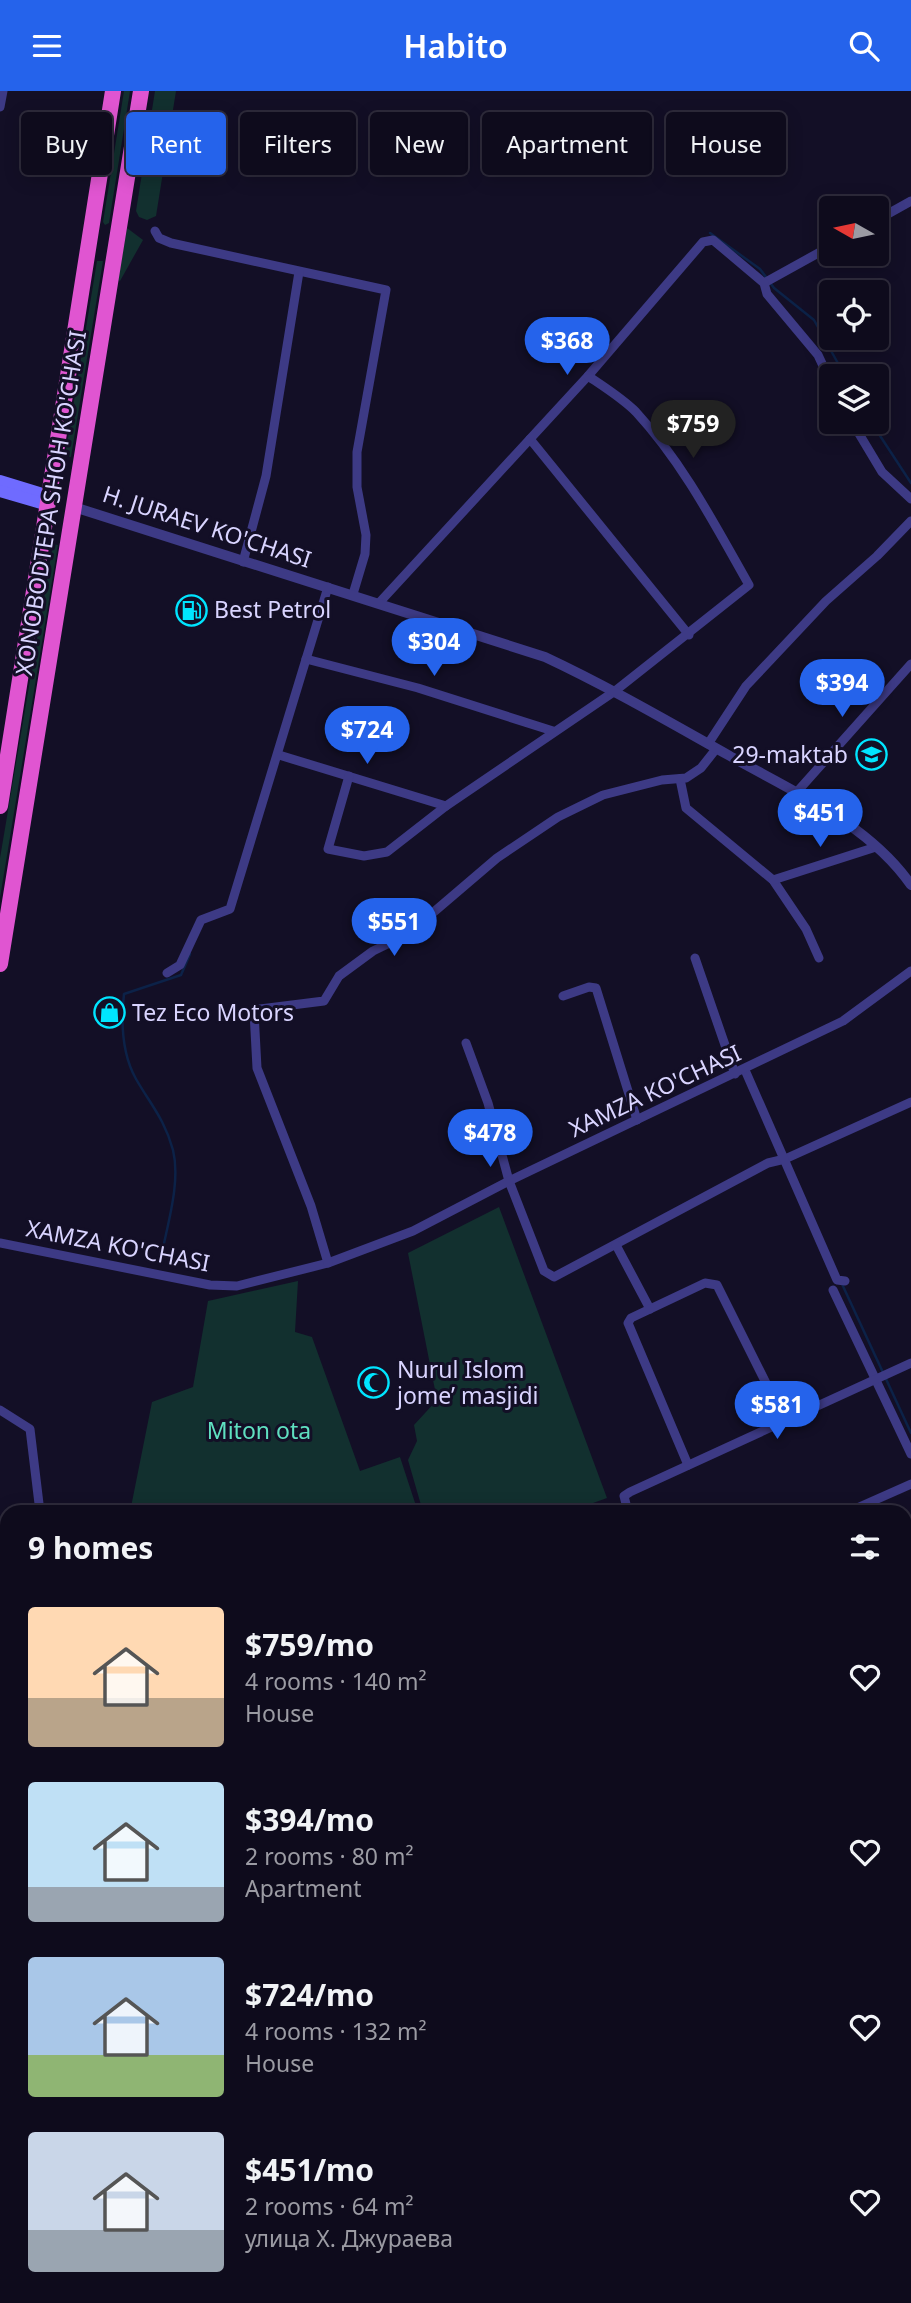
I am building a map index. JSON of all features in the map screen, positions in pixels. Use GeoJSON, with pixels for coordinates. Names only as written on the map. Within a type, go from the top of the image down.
{"type":"FeatureCollection","features":[{"type":"Feature","properties":{"kind":"highway","name":"XONOBODTEPA SHOH KO'CHASI"},"geometry":{"type":"LineString","coordinates":[[0,806],[113,91]]}},
{"type":"Feature","properties":{"kind":"highway","name":"XONOBODTEPA SHOH KO'CHASI"},"geometry":{"type":"LineString","coordinates":[[0,964],[141,91]]}},
{"type":"Feature","properties":{"kind":"highway"},"geometry":{"type":"LineString","coordinates":[[91,232],[102,243],[110,243],[117,237]]}},
{"type":"Feature","properties":{"kind":"highway"},"geometry":{"type":"LineString","coordinates":[[48,500],[74,507]]}},
{"type":"Feature","properties":{"kind":"main road"},"geometry":{"type":"LineString","coordinates":[[0,481],[48,500]]}},
{"type":"Feature","properties":{"kind":"main road"},"geometry":{"type":"LineString","coordinates":[[0,491],[48,500]]}},
{"type":"Feature","properties":{"kind":"street"},"geometry":{"type":"LineString","coordinates":[[0,107],[3,91]]}},
{"type":"Feature","properties":{"kind":"street"},"geometry":{"type":"LineString","coordinates":[[889,213],[911,201]]}},
{"type":"Feature","properties":{"kind":"street"},"geometry":{"type":"LineString","coordinates":[[155,231],[159,238],[172,243],[386,290],[357,452],[357,487],[366,535],[365,554],[353,594]]}},
{"type":"Feature","properties":{"kind":"street"},"geometry":{"type":"LineString","coordinates":[[379,603],[588,376],[703,241],[713,240],[768,281]]}},
{"type":"Feature","properties":{"kind":"street"},"geometry":{"type":"LineString","coordinates":[[768,281],[819,253]]}},
{"type":"Feature","properties":{"kind":"street"},"geometry":{"type":"LineString","coordinates":[[243,562],[266,476],[299,272]]}},
{"type":"Feature","properties":{"kind":"street"},"geometry":{"type":"LineString","coordinates":[[768,281],[767,294],[818,355],[822,364]]}},
{"type":"Feature","properties":{"kind":"street"},"geometry":{"type":"LineString","coordinates":[[349,776],[328,849],[364,856],[387,852],[446,806],[615,691],[749,585],[695,489],[665,447],[634,410],[588,376]]}},
{"type":"Feature","properties":{"kind":"street"},"geometry":{"type":"LineString","coordinates":[[859,434],[882,472],[911,499]]}},
{"type":"Feature","properties":{"kind":"street"},"geometry":{"type":"LineString","coordinates":[[530,439],[689,635]]}},
{"type":"Feature","properties":{"kind":"street","name":"H. JURAEV KO'CHASI"},"geometry":{"type":"LineString","coordinates":[[74,507],[545,657],[615,691],[796,793],[876,846],[898,866],[911,885]]}},
{"type":"Feature","properties":{"kind":"street"},"geometry":{"type":"LineString","coordinates":[[328,1263],[311,1206],[257,1068],[254,1013],[260,1009],[324,1001],[339,976],[373,951],[408,934],[497,858],[580,804],[650,783],[680,779],[701,768],[746,686],[826,601],[877,557],[911,521]]}},
{"type":"Feature","properties":{"kind":"street"},"geometry":{"type":"LineString","coordinates":[[167,973],[180,965],[201,920],[230,909],[328,587]]}},
{"type":"Feature","properties":{"kind":"street"},"geometry":{"type":"LineString","coordinates":[[306,659],[418,688],[553,731]]}},
{"type":"Feature","properties":{"kind":"street"},"geometry":{"type":"LineString","coordinates":[[796,793],[911,664]]}},
{"type":"Feature","properties":{"kind":"street"},"geometry":{"type":"LineString","coordinates":[[278,755],[446,806]]}},
{"type":"Feature","properties":{"kind":"street"},"geometry":{"type":"LineString","coordinates":[[680,779],[686,808],[773,880],[806,929],[819,958]]}},
{"type":"Feature","properties":{"kind":"street"},"geometry":{"type":"LineString","coordinates":[[773,880],[876,846]]}},
{"type":"Feature","properties":{"kind":"street"},"geometry":{"type":"LineString","coordinates":[[695,958],[740,1072],[785,1159],[837,1280],[845,1281]]}},
{"type":"Feature","properties":{"kind":"street","name":"XAMZA KO'CHASI"},"geometry":{"type":"LineString","coordinates":[[0,1243],[237,1286],[328,1263],[413,1231],[509,1181],[843,1021],[911,971]]}},
{"type":"Feature","properties":{"kind":"street"},"geometry":{"type":"LineString","coordinates":[[563,996],[589,987],[596,988],[637,1120]]}},
{"type":"Feature","properties":{"kind":"street"},"geometry":{"type":"LineString","coordinates":[[466,1043],[488,1103],[509,1181],[548,1275],[554,1276],[768,1163],[785,1159],[911,1103]]}},
{"type":"Feature","properties":{"kind":"street"},"geometry":{"type":"LineString","coordinates":[[617,1245],[650,1309]]}},
{"type":"Feature","properties":{"kind":"street"},"geometry":{"type":"LineString","coordinates":[[688,1465],[629,1329],[631,1318],[705,1283],[717,1285],[785,1421]]}},
{"type":"Feature","properties":{"kind":"street"},"geometry":{"type":"LineString","coordinates":[[833,1290],[911,1454]]}},
{"type":"Feature","properties":{"kind":"street"},"geometry":{"type":"LineString","coordinates":[[626,1505],[624,1496],[630,1492],[911,1363]]}},
{"type":"Feature","properties":{"kind":"street"},"geometry":{"type":"LineString","coordinates":[[0,1411],[30,1429],[39,1505]]}},
{"type":"Feature","properties":{"kind":"street"},"geometry":{"type":"LineString","coordinates":[[864,1505],[911,1484]]}},
{"type":"Feature","properties":{"kind":"green space"},"geometry":{"type":"Polygon","coordinates":[[[124,91],[130,91],[109,223],[105,225],[103,222],[124,91]]]}},
{"type":"Feature","properties":{"kind":"green space"},"geometry":{"type":"Polygon","coordinates":[[[155,91],[176,91],[173,112],[152,112],[155,91]]]}},
{"type":"Feature","properties":{"kind":"green space"},"geometry":{"type":"Polygon","coordinates":[[[142,175],[163,175],[156,216],[147,220],[139,217],[136,211],[142,175]]]}},
{"type":"Feature","properties":{"kind":"green space"},"geometry":{"type":"Polygon","coordinates":[[[127,228],[143,240],[120,281],[118,280],[127,228]]]}},
{"type":"Feature","properties":{"kind":"green space"},"geometry":{"type":"Polygon","coordinates":[[[97,261],[103,261],[71,457],[65,456],[97,261]]]}},
{"type":"Feature","properties":{"kind":"green space"},"geometry":{"type":"Polygon","coordinates":[[[53,544],[58,545],[0,898],[0,858],[53,544]]]}},
{"type":"Feature","properties":{"kind":"green space"},"geometry":{"type":"Polygon","coordinates":[[[499,1207],[607,1498],[588,1505],[421,1505],[408,1460],[417,1441],[414,1425],[437,1400],[408,1253],[499,1207]]]}},
{"type":"Feature","properties":{"kind":"green space","name":"Miton ota"},"geometry":{"type":"Polygon","coordinates":[[[298,1281],[295,1332],[312,1337],[360,1471],[400,1457],[416,1505],[131,1505],[152,1402],[193,1387],[208,1301],[298,1281]]]}},
{"type":"Feature","properties":{"kind":"waterway"},"geometry":{"type":"LineString","coordinates":[[710,233],[760,269],[774,288],[814,320],[838,364]]}},
{"type":"Feature","properties":{"kind":"waterway"},"geometry":{"type":"LineString","coordinates":[[879,434],[911,483]]}},
{"type":"Feature","properties":{"kind":"waterway"},"geometry":{"type":"LineString","coordinates":[[161,1258],[172,1204],[175,1163],[166,1130],[131,1069],[125,1048],[124,994],[181,975],[190,954]]}},
{"type":"Feature","properties":{"kind":"waterway"},"geometry":{"type":"LineString","coordinates":[[842,1284],[911,1433]]}},
{"type":"Feature","properties":{"kind":"place","name":"Best Petrol"},"geometry":{"type":"Point","coordinates":[191,610]}},
{"type":"Feature","properties":{"kind":"place","name":"29-maktab"},"geometry":{"type":"Point","coordinates":[871,755]}},
{"type":"Feature","properties":{"kind":"place","name":"Tez Eco Motors"},"geometry":{"type":"Point","coordinates":[109,1013]}},
{"type":"Feature","properties":{"kind":"place","name":"Nurul Islom jome’ masjidi"},"geometry":{"type":"Point","coordinates":[374,1383]}}]}
